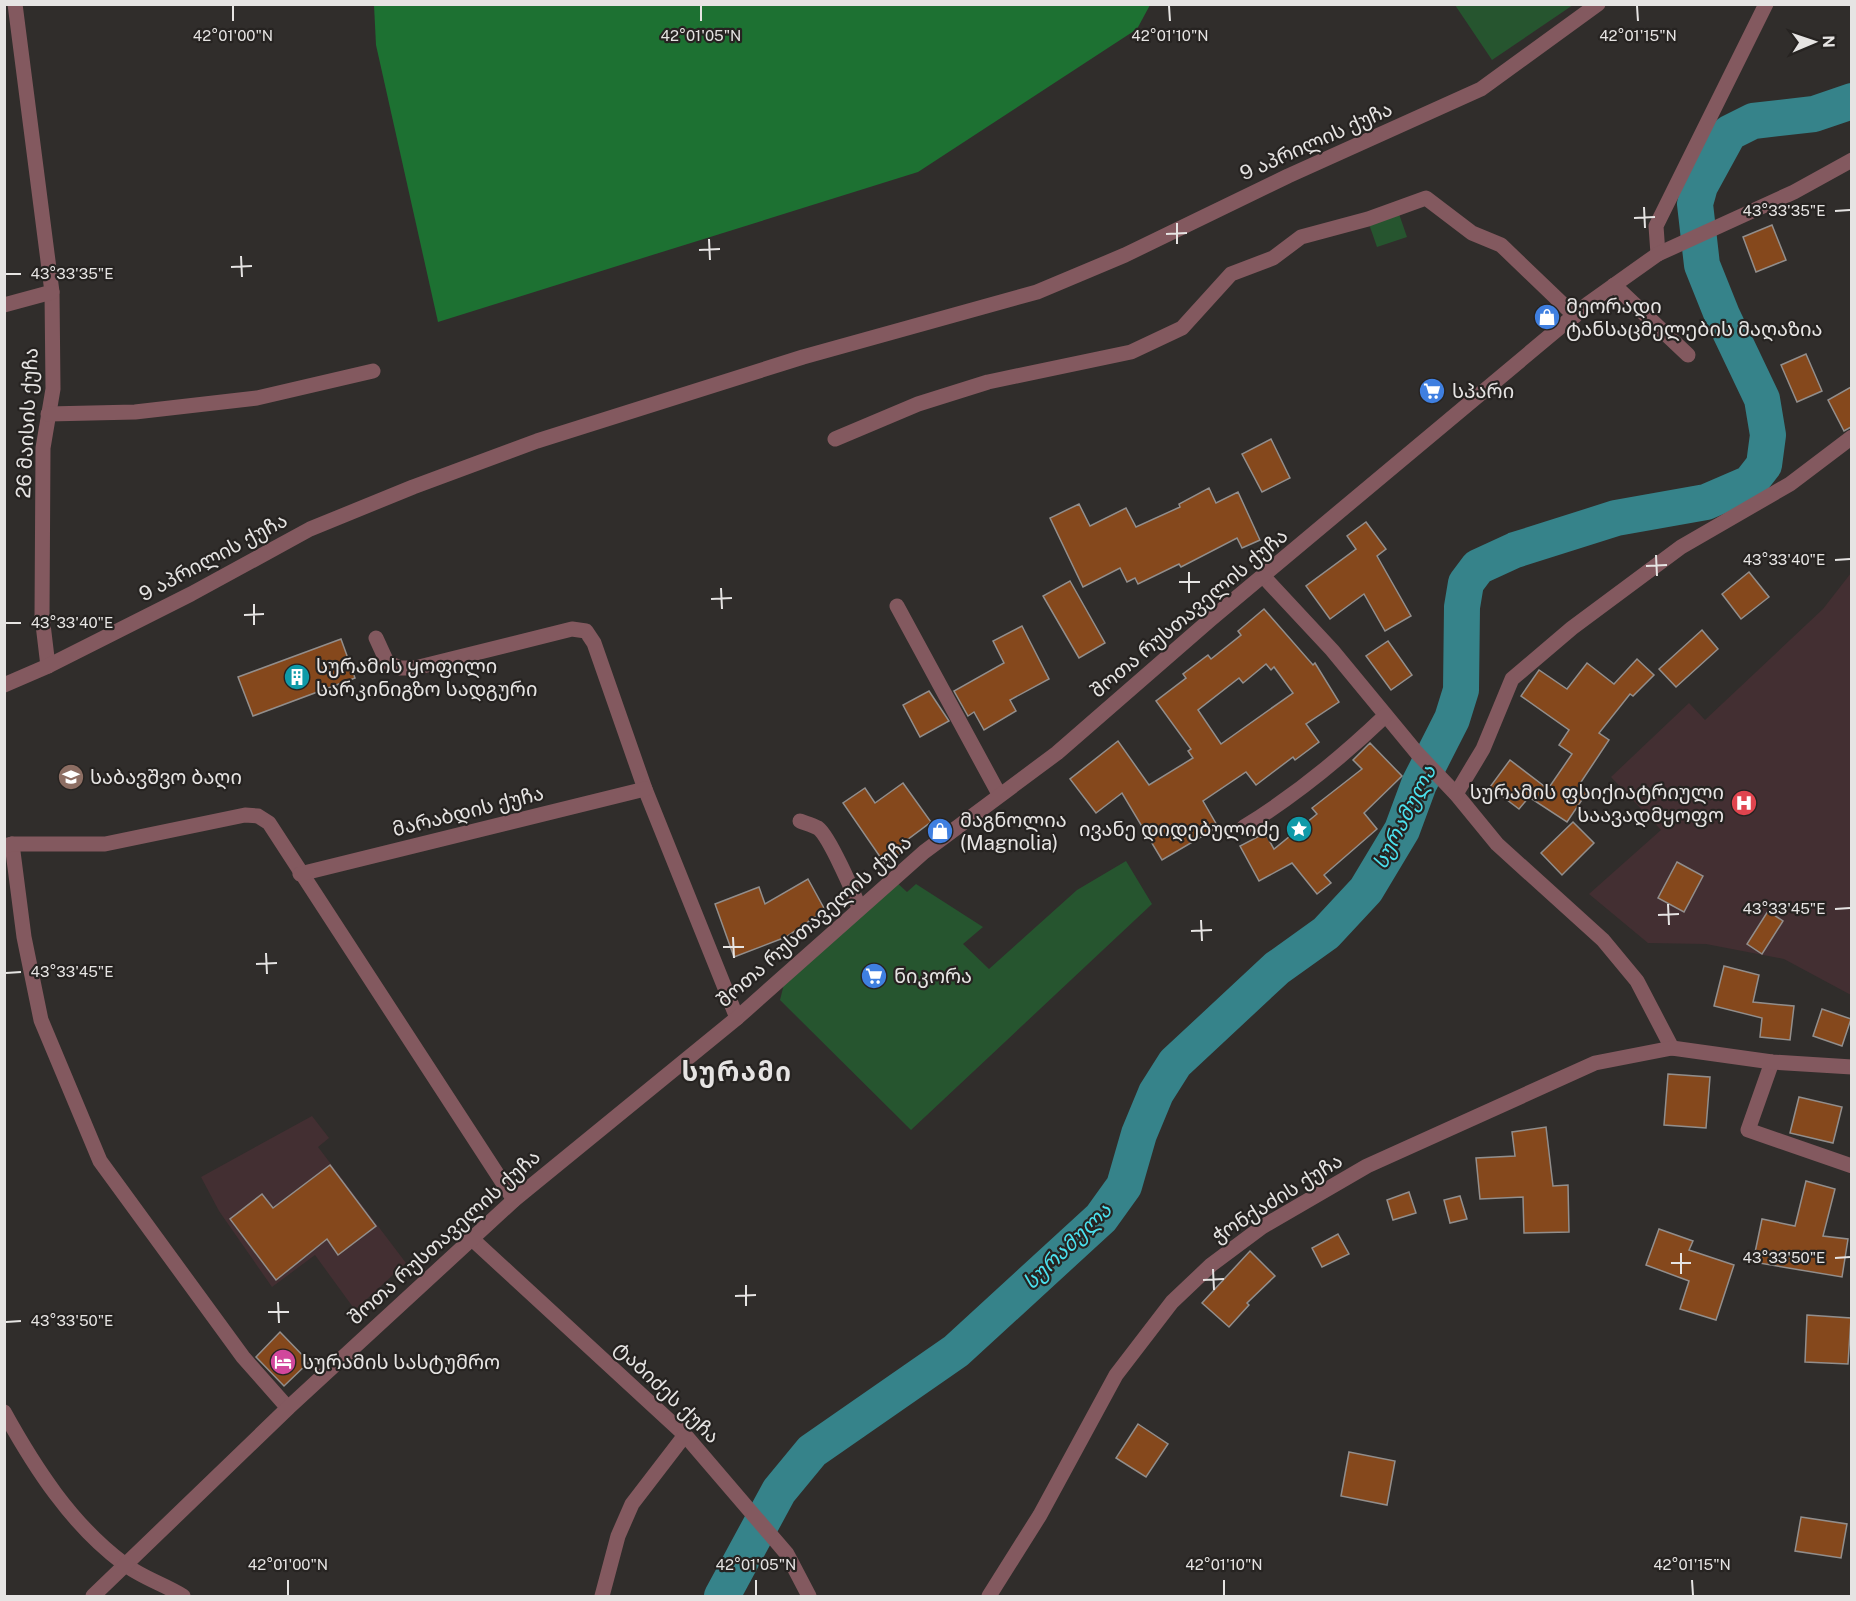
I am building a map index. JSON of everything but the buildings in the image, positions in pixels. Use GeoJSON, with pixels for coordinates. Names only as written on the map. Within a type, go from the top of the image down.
{"type":"FeatureCollection","features":[{"type":"Feature","properties":{"kind":"street","name":"26 მაისის ქუჩა"},"geometry":{"type":"LineString","coordinates":[[15,4],[52,292],[53,389],[43,448],[42,576],[44,643],[48,666]]}},
{"type":"Feature","properties":{"kind":"street","name":"9 აპრილის ქუჩა"},"geometry":{"type":"LineString","coordinates":[[4,685],[48,666],[310,529],[413,487],[537,441],[803,357],[1037,292],[1125,255],[1288,176],[1481,89],[1598,4]]}},
{"type":"Feature","properties":{"kind":"street"},"geometry":{"type":"LineString","coordinates":[[1658,254],[1656,226],[1766,4]]}},
{"type":"Feature","properties":{"kind":"street","name":"შოთა რუსთაველის ქუჩა"},"geometry":{"type":"LineString","coordinates":[[93,1596],[288,1408],[514,1200],[737,1018],[924,852],[1057,753],[1263,576],[1575,316],[1644,262],[1658,254],[1794,192],[1849,164]]}},
{"type":"Feature","properties":{"kind":"street"},"geometry":{"type":"LineString","coordinates":[[835,439],[918,404],[988,382],[1131,352],[1182,328],[1232,274],[1273,258],[1301,237],[1368,219],[1426,198],[1472,233],[1502,245],[1575,316]]}},
{"type":"Feature","properties":{"kind":"street"},"geometry":{"type":"LineString","coordinates":[[1614,285],[1688,355]]}},
{"type":"Feature","properties":{"kind":"street"},"geometry":{"type":"LineString","coordinates":[[4,305],[52,292]]}},
{"type":"Feature","properties":{"kind":"street"},"geometry":{"type":"LineString","coordinates":[[48,414],[135,412],[257,398],[373,371]]}},
{"type":"Feature","properties":{"kind":"street"},"geometry":{"type":"LineString","coordinates":[[1453,790],[1483,748],[1512,679],[1572,628],[1681,547],[1790,484],[1851,437]]}},
{"type":"Feature","properties":{"kind":"street"},"geometry":{"type":"LineString","coordinates":[[1263,576],[1332,650],[1385,716],[1453,790],[1497,844],[1603,940],[1637,981],[1672,1048]]}},
{"type":"Feature","properties":{"kind":"street"},"geometry":{"type":"LineString","coordinates":[[897,606],[999,794]]}},
{"type":"Feature","properties":{"kind":"street"},"geometry":{"type":"LineString","coordinates":[[376,638],[387,662],[400,668],[415,668],[572,629],[586,631],[594,643],[645,789],[737,1018]]}},
{"type":"Feature","properties":{"kind":"street"},"geometry":{"type":"LineString","coordinates":[[1244,827],[1296,793],[1346,754],[1385,716]]}},
{"type":"Feature","properties":{"kind":"street","name":"მარაბდის ქუჩა"},"geometry":{"type":"LineString","coordinates":[[300,874],[645,789]]}},
{"type":"Feature","properties":{"kind":"street"},"geometry":{"type":"LineString","coordinates":[[288,1408],[243,1357],[100,1161],[41,1020],[8,845],[105,844],[245,815],[258,816],[270,823],[300,874],[514,1200]]}},
{"type":"Feature","properties":{"kind":"street"},"geometry":{"type":"LineString","coordinates":[[800,821],[819,829],[839,868],[850,882],[859,908]]}},
{"type":"Feature","properties":{"kind":"street","name":"ჭონქაძის ქუჩა"},"geometry":{"type":"LineString","coordinates":[[988,1596],[1040,1515],[1116,1375],[1172,1302],[1211,1265],[1262,1227],[1367,1166],[1595,1063],[1672,1048],[1772,1062],[1851,1067]]}},
{"type":"Feature","properties":{"kind":"street"},"geometry":{"type":"LineString","coordinates":[[1772,1062],[1748,1130],[1851,1166]]}},
{"type":"Feature","properties":{"kind":"street","name":"ტაბიძეს ქუჩა"},"geometry":{"type":"LineString","coordinates":[[471,1238],[685,1435],[732,1486],[787,1554],[809,1596]]}},
{"type":"Feature","properties":{"kind":"street"},"geometry":{"type":"LineString","coordinates":[[4,1412],[45,1481],[86,1529],[124,1564],[183,1596]]}},
{"type":"Feature","properties":{"kind":"street"},"geometry":{"type":"LineString","coordinates":[[602,1596],[618,1536],[632,1504],[685,1435]]}},
{"type":"Feature","properties":{"kind":"shaded area","name":"სურამის ფსიქიატრიული საავადმყოფო"},"geometry":{"type":"Polygon","coordinates":[[[1851,573],[1851,995],[1784,959],[1706,944],[1648,943],[1589,894],[1661,830],[1611,777],[1689,703],[1705,720],[1823,609],[1851,573]]]}},
{"type":"Feature","properties":{"kind":"shaded area"},"geometry":{"type":"Polygon","coordinates":[[[312,1116],[329,1138],[318,1147],[406,1263],[355,1310],[315,1255],[272,1287],[219,1211],[201,1177],[312,1116]]]}},
{"type":"Feature","properties":{"kind":"green space"},"geometry":{"type":"Polygon","coordinates":[[[374,4],[1150,5],[1137,29],[918,172],[438,322],[376,45],[374,4]]]}},
{"type":"Feature","properties":{"kind":"green space"},"geometry":{"type":"Polygon","coordinates":[[[1455,5],[1573,5],[1492,60],[1455,5]]]}},
{"type":"Feature","properties":{"kind":"green space"},"geometry":{"type":"Polygon","coordinates":[[[1399,214],[1407,237],[1377,247],[1369,224],[1399,214]]]}},
{"type":"Feature","properties":{"kind":"green space"},"geometry":{"type":"Polygon","coordinates":[[[1126,861],[1152,904],[911,1130],[780,1000],[785,980],[893,879],[907,892],[916,884],[983,927],[963,944],[989,969],[1077,890],[1126,861]]]}},
{"type":"Feature","properties":{"kind":"waterway","name":"სურამულა"},"geometry":{"type":"LineString","coordinates":[[722,1596],[779,1491],[812,1451],[956,1351],[1101,1218],[1124,1186],[1139,1134],[1156,1093],[1175,1063],[1277,968],[1326,933],[1366,890],[1402,830],[1419,784],[1452,719],[1461,690],[1462,607],[1466,583],[1478,567],[1515,550],[1616,518],[1706,502],[1750,483],[1764,465],[1768,435],[1762,399],[1722,315],[1702,265],[1695,204],[1700,186],[1729,133],[1753,121],[1814,114],[1852,101]]}},
{"type":"Feature","properties":{"kind":"place","name":"მეორადი ტანსაცმელების მაღაზია"},"geometry":{"type":"Point","coordinates":[1547,317]}},
{"type":"Feature","properties":{"kind":"place","name":"სპარი"},"geometry":{"type":"Point","coordinates":[1432,391]}},
{"type":"Feature","properties":{"kind":"place","name":"სურამის ყოფილი სარკინიგზო სადგური"},"geometry":{"type":"Point","coordinates":[297,677]}},
{"type":"Feature","properties":{"kind":"place","name":"საბავშვო ბაღი"},"geometry":{"type":"Point","coordinates":[71,777]}},
{"type":"Feature","properties":{"kind":"place","name":"სურამის ფსიქიატრიული საავადმყოფო"},"geometry":{"type":"Point","coordinates":[1744,803]}},
{"type":"Feature","properties":{"kind":"place","name":"ივანე დიდებულიძე"},"geometry":{"type":"Point","coordinates":[1299,829]}},
{"type":"Feature","properties":{"kind":"place","name":"მაგნოლია (Magnolia)"},"geometry":{"type":"Point","coordinates":[940,831]}},
{"type":"Feature","properties":{"kind":"place","name":"ნიკორა"},"geometry":{"type":"Point","coordinates":[874,976]}},
{"type":"Feature","properties":{"kind":"place","name":"სურამის სასტუმრო"},"geometry":{"type":"Point","coordinates":[283,1362]}},
{"type":"Feature","properties":{"kind":"district","name":"სურამი"},"geometry":{"type":"Point","coordinates":[737,1071]}}]}
